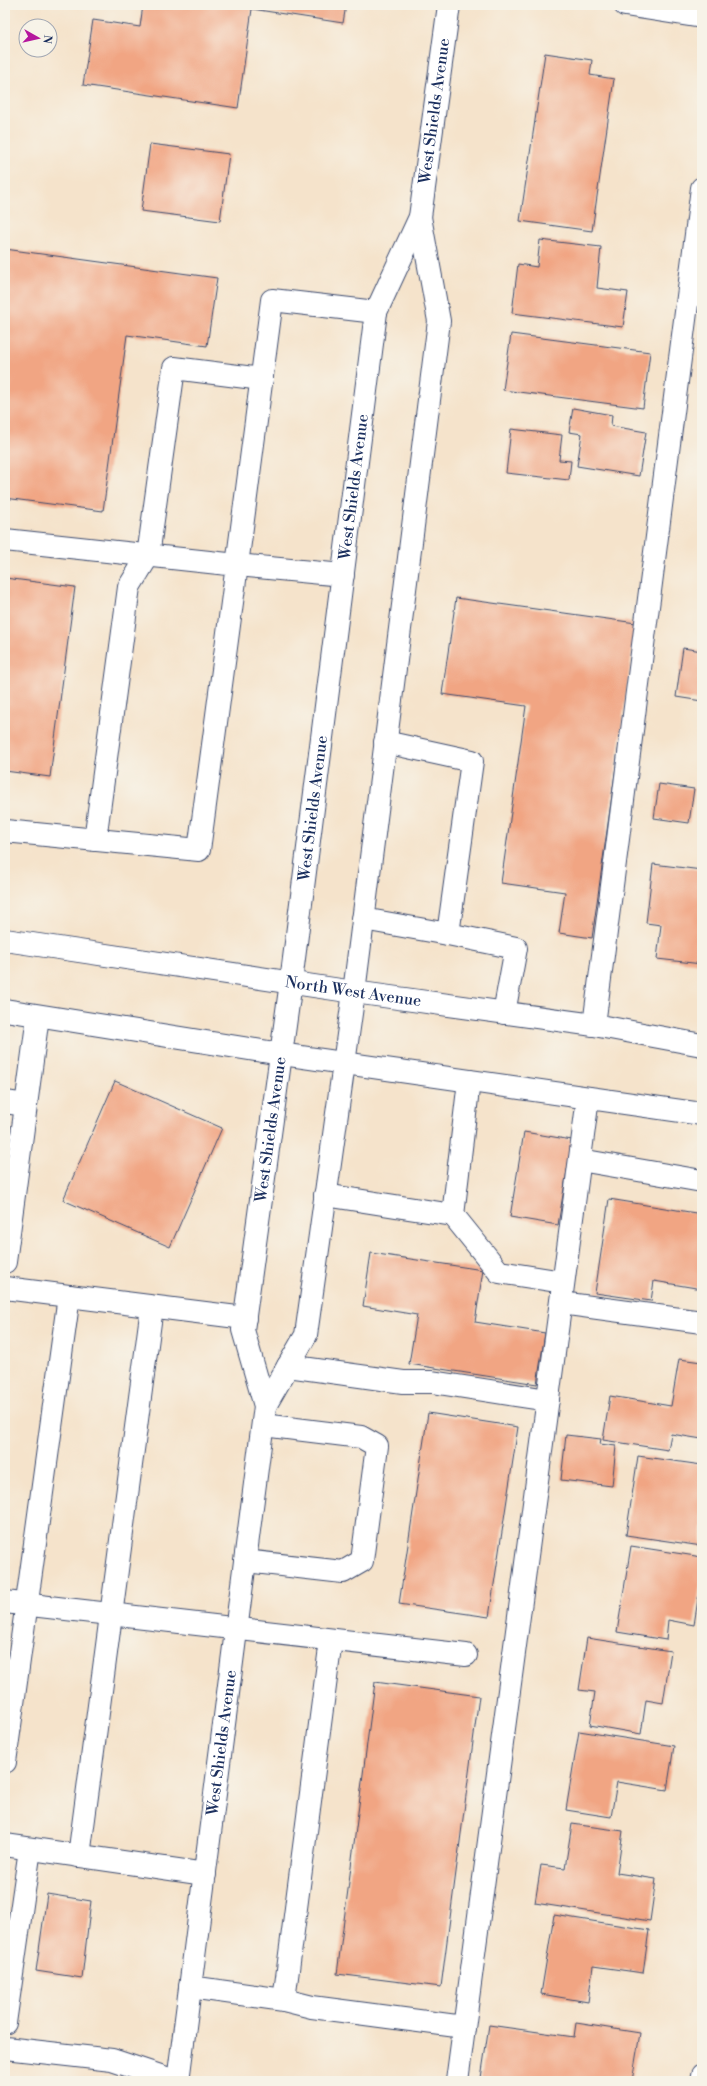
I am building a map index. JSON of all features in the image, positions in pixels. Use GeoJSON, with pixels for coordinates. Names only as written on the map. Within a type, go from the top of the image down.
{"type":"FeatureCollection","features":[{"type":"Feature","properties":{"kind":"main road","name":"West Shields Avenue"},"geometry":{"type":"LineString","coordinates":[[264,1415],[243,1330],[291,982],[376,312],[420,217],[449,5]]}},
{"type":"Feature","properties":{"kind":"main road"},"geometry":{"type":"LineString","coordinates":[[625,5],[702,17]]}},
{"type":"Feature","properties":{"kind":"main road"},"geometry":{"type":"LineString","coordinates":[[594,1025],[702,188]]}},
{"type":"Feature","properties":{"kind":"main road","name":"West Shields Avenue"},"geometry":{"type":"LineString","coordinates":[[178,2081],[264,1415],[288,1366],[306,1335],[354,992],[438,321],[420,217]]}},
{"type":"Feature","properties":{"kind":"main road"},"geometry":{"type":"LineString","coordinates":[[5,831],[199,850],[272,300],[376,312]]}},
{"type":"Feature","properties":{"kind":"main road"},"geometry":{"type":"LineString","coordinates":[[96,840],[129,587],[148,556],[174,368],[262,379]]}},
{"type":"Feature","properties":{"kind":"main road"},"geometry":{"type":"LineString","coordinates":[[5,540],[343,575]]}},
{"type":"Feature","properties":{"kind":"main road"},"geometry":{"type":"LineString","coordinates":[[385,742],[472,761],[448,934]]}},
{"type":"Feature","properties":{"kind":"main road"},"geometry":{"type":"LineString","coordinates":[[363,919],[516,948],[504,1013]]}},
{"type":"Feature","properties":{"kind":"main road","name":"North West Avenue"},"geometry":{"type":"LineString","coordinates":[[5,940],[354,992],[594,1025],[702,1045]]}},
{"type":"Feature","properties":{"kind":"main road"},"geometry":{"type":"LineString","coordinates":[[5,1010],[280,1054],[702,1114]]}},
{"type":"Feature","properties":{"kind":"main road"},"geometry":{"type":"LineString","coordinates":[[5,1258],[15,1104],[38,1016]]}},
{"type":"Feature","properties":{"kind":"main road"},"geometry":{"type":"LineString","coordinates":[[453,1215],[469,1081]]}},
{"type":"Feature","properties":{"kind":"main road"},"geometry":{"type":"LineString","coordinates":[[457,2081],[588,1098]]}},
{"type":"Feature","properties":{"kind":"main road"},"geometry":{"type":"LineString","coordinates":[[580,1160],[702,1181]]}},
{"type":"Feature","properties":{"kind":"main road"},"geometry":{"type":"LineString","coordinates":[[325,1195],[453,1215],[499,1272],[562,1292],[702,1322]]}},
{"type":"Feature","properties":{"kind":"main road"},"geometry":{"type":"LineString","coordinates":[[5,1288],[245,1318]]}},
{"type":"Feature","properties":{"kind":"main road"},"geometry":{"type":"LineString","coordinates":[[5,1762],[69,1296]]}},
{"type":"Feature","properties":{"kind":"main road"},"geometry":{"type":"LineString","coordinates":[[79,1856],[152,1307]]}},
{"type":"Feature","properties":{"kind":"main road"},"geometry":{"type":"LineString","coordinates":[[288,1366],[403,1382],[432,1382],[548,1400]]}},
{"type":"Feature","properties":{"kind":"main road"},"geometry":{"type":"LineString","coordinates":[[245,1561],[343,1572],[362,1561],[376,1454],[377,1446],[361,1438],[264,1415]]}},
{"type":"Feature","properties":{"kind":"main road"},"geometry":{"type":"LineString","coordinates":[[5,1602],[466,1655]]}},
{"type":"Feature","properties":{"kind":"main road"},"geometry":{"type":"LineString","coordinates":[[284,2000],[331,1640]]}},
{"type":"Feature","properties":{"kind":"main road"},"geometry":{"type":"LineString","coordinates":[[5,1845],[205,1874]]}},
{"type":"Feature","properties":{"kind":"main road"},"geometry":{"type":"LineString","coordinates":[[5,2023],[30,1849]]}},
{"type":"Feature","properties":{"kind":"main road"},"geometry":{"type":"LineString","coordinates":[[190,1987],[284,2000],[312,2007],[464,2027]]}},
{"type":"Feature","properties":{"kind":"main road"},"geometry":{"type":"LineString","coordinates":[[5,2048],[112,2060],[175,2081]]}},
{"type":"Feature","properties":{"kind":"main road"},"geometry":{"type":"LineString","coordinates":[[701,2081],[702,2075]]}},
{"type":"Feature","properties":{"kind":"building"},"geometry":{"type":"Polygon","coordinates":[[[143,5],[346,5],[343,23],[252,9],[238,108],[83,85],[93,20],[140,27],[143,5]]]}},
{"type":"Feature","properties":{"kind":"building"},"geometry":{"type":"Polygon","coordinates":[[[545,53],[592,60],[590,75],[614,79],[592,231],[520,221],[545,53]]]}},
{"type":"Feature","properties":{"kind":"building"},"geometry":{"type":"Polygon","coordinates":[[[150,144],[229,154],[220,221],[141,211],[150,144]]]}},
{"type":"Feature","properties":{"kind":"building"},"geometry":{"type":"Polygon","coordinates":[[[540,240],[601,247],[597,288],[628,292],[623,327],[512,313],[518,264],[537,267],[540,240]]]}},
{"type":"Feature","properties":{"kind":"building"},"geometry":{"type":"Polygon","coordinates":[[[5,249],[217,278],[207,346],[127,335],[103,511],[5,498],[5,249]]]}},
{"type":"Feature","properties":{"kind":"building"},"geometry":{"type":"Polygon","coordinates":[[[511,334],[650,352],[643,408],[503,390],[511,334]]]}},
{"type":"Feature","properties":{"kind":"building"},"geometry":{"type":"Polygon","coordinates":[[[573,408],[612,415],[611,426],[646,432],[639,476],[577,466],[582,434],[569,432],[573,408]]]}},
{"type":"Feature","properties":{"kind":"building"},"geometry":{"type":"Polygon","coordinates":[[[511,429],[562,435],[559,460],[571,461],[569,480],[506,473],[511,429]]]}},
{"type":"Feature","properties":{"kind":"building"},"geometry":{"type":"Polygon","coordinates":[[[5,578],[75,587],[50,777],[5,771],[5,578]]]}},
{"type":"Feature","properties":{"kind":"building"},"geometry":{"type":"Polygon","coordinates":[[[456,598],[636,623],[592,938],[559,933],[565,892],[501,883],[526,706],[442,694],[456,598]]]}},
{"type":"Feature","properties":{"kind":"building"},"geometry":{"type":"Polygon","coordinates":[[[683,648],[702,651],[702,701],[676,697],[683,648]]]}},
{"type":"Feature","properties":{"kind":"building"},"geometry":{"type":"Polygon","coordinates":[[[659,784],[694,789],[689,823],[654,818],[659,784]]]}},
{"type":"Feature","properties":{"kind":"building"},"geometry":{"type":"Polygon","coordinates":[[[653,864],[702,870],[702,964],[657,959],[661,925],[646,923],[653,864]]]}},
{"type":"Feature","properties":{"kind":"building"},"geometry":{"type":"Polygon","coordinates":[[[115,1081],[222,1128],[170,1247],[63,1200],[115,1081]]]}},
{"type":"Feature","properties":{"kind":"building"},"geometry":{"type":"Polygon","coordinates":[[[524,1132],[572,1140],[558,1225],[510,1217],[524,1132]]]}},
{"type":"Feature","properties":{"kind":"building"},"geometry":{"type":"Polygon","coordinates":[[[609,1199],[702,1214],[702,1289],[654,1281],[651,1301],[595,1293],[609,1199]]]}},
{"type":"Feature","properties":{"kind":"building"},"geometry":{"type":"Polygon","coordinates":[[[371,1253],[483,1270],[475,1322],[545,1333],[537,1384],[409,1364],[417,1315],[363,1306],[371,1253]]]}},
{"type":"Feature","properties":{"kind":"building"},"geometry":{"type":"Polygon","coordinates":[[[679,1359],[702,1362],[702,1439],[671,1434],[668,1450],[603,1440],[610,1396],[671,1406],[679,1359]]]}},
{"type":"Feature","properties":{"kind":"building"},"geometry":{"type":"Polygon","coordinates":[[[428,1413],[518,1427],[489,1617],[399,1604],[428,1413]]]}},
{"type":"Feature","properties":{"kind":"building"},"geometry":{"type":"Polygon","coordinates":[[[566,1435],[601,1439],[600,1444],[616,1446],[612,1486],[561,1480],[566,1435]]]}},
{"type":"Feature","properties":{"kind":"building"},"geometry":{"type":"Polygon","coordinates":[[[638,1456],[702,1465],[702,1546],[626,1535],[638,1456]]]}},
{"type":"Feature","properties":{"kind":"building"},"geometry":{"type":"Polygon","coordinates":[[[631,1546],[702,1557],[702,1573],[694,1625],[668,1620],[666,1640],[617,1632],[631,1546]]]}},
{"type":"Feature","properties":{"kind":"building"},"geometry":{"type":"Polygon","coordinates":[[[587,1638],[671,1651],[663,1703],[646,1700],[641,1734],[590,1725],[595,1692],[579,1690],[587,1638]]]}},
{"type":"Feature","properties":{"kind":"building"},"geometry":{"type":"Polygon","coordinates":[[[375,1682],[479,1696],[441,1987],[337,1974],[375,1682]]]}},
{"type":"Feature","properties":{"kind":"building"},"geometry":{"type":"Polygon","coordinates":[[[579,1731],[674,1746],[667,1790],[617,1782],[611,1817],[566,1810],[579,1731]]]}},
{"type":"Feature","properties":{"kind":"building"},"geometry":{"type":"Polygon","coordinates":[[[572,1824],[623,1831],[617,1873],[656,1879],[650,1921],[535,1903],[541,1865],[565,1868],[572,1824]]]}},
{"type":"Feature","properties":{"kind":"building"},"geometry":{"type":"Polygon","coordinates":[[[47,1894],[91,1901],[82,1978],[36,1971],[47,1894]]]}},
{"type":"Feature","properties":{"kind":"building"},"geometry":{"type":"Polygon","coordinates":[[[554,1915],[649,1930],[643,1973],[593,1966],[588,2002],[541,1994],[554,1915]]]}},
{"type":"Feature","properties":{"kind":"building"},"geometry":{"type":"Polygon","coordinates":[[[576,2023],[640,2033],[632,2081],[503,2081],[481,2078],[489,2025],[574,2037],[576,2023]]]}}]}
